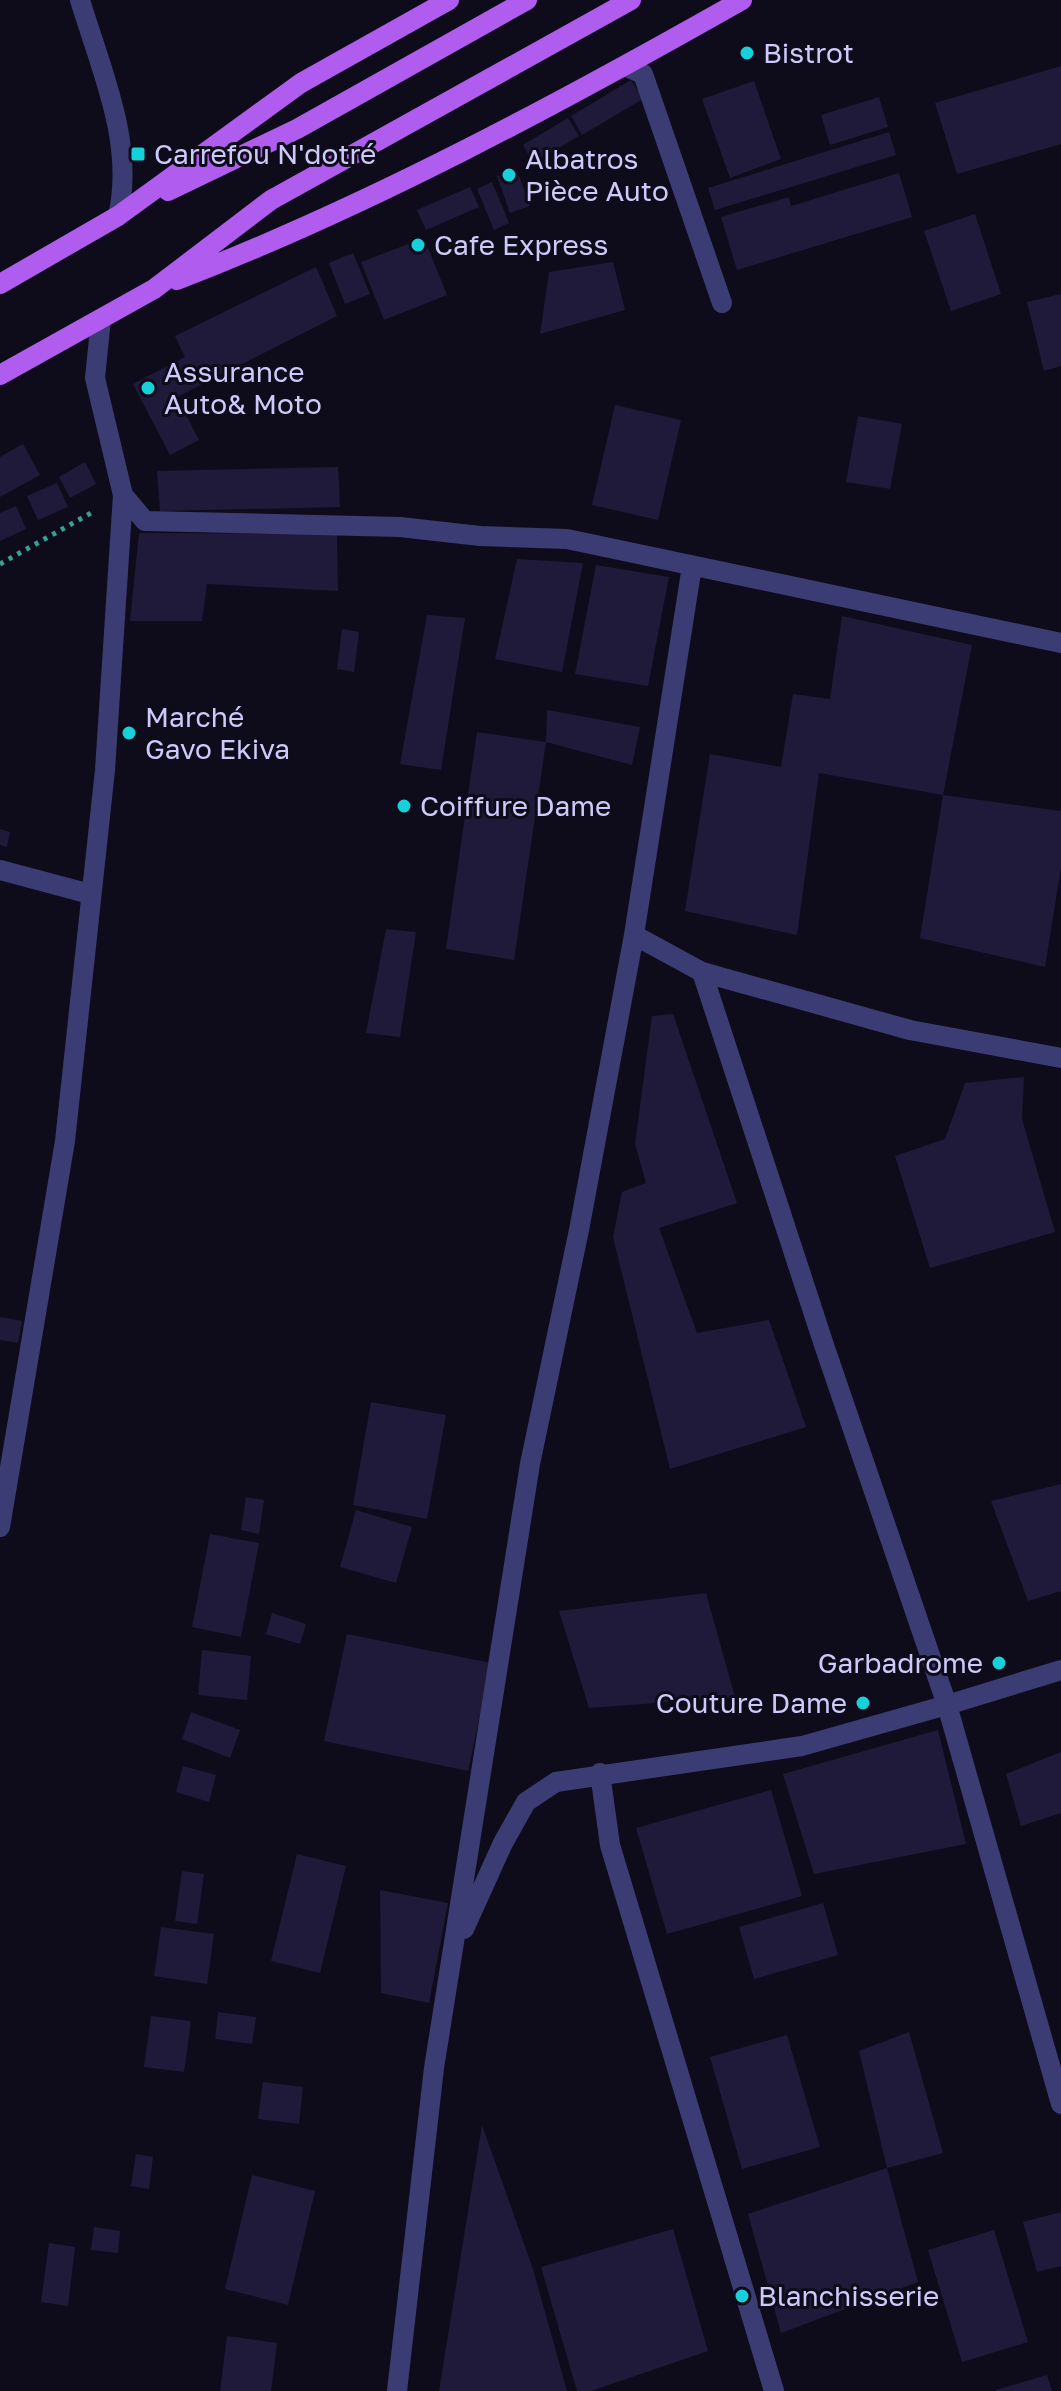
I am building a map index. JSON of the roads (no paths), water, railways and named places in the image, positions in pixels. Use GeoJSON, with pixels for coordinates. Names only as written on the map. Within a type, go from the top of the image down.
{"type":"FeatureCollection","features":[{"type":"Feature","properties":{"kind":"main road"},"geometry":{"type":"LineString","coordinates":[[118,216],[301,83],[449,0]]}},
{"type":"Feature","properties":{"kind":"main road"},"geometry":{"type":"LineString","coordinates":[[0,284],[118,216],[297,129],[527,0]]}},
{"type":"Feature","properties":{"kind":"main road"},"geometry":{"type":"LineString","coordinates":[[0,375],[154,289],[271,200],[631,0]]}},
{"type":"Feature","properties":{"kind":"main road"},"geometry":{"type":"LineString","coordinates":[[154,289],[281,240],[625,66],[742,0]]}},
{"type":"Feature","properties":{"kind":"street"},"geometry":{"type":"LineString","coordinates":[[80,0],[122,140],[125,184],[118,216]]}},
{"type":"Feature","properties":{"kind":"street"},"geometry":{"type":"LineString","coordinates":[[625,66],[643,74],[722,303]]}},
{"type":"Feature","properties":{"kind":"street"},"geometry":{"type":"LineString","coordinates":[[0,1527],[65,1141],[105,770],[123,495],[95,378],[101,319]]}},
{"type":"Feature","properties":{"kind":"street"},"geometry":{"type":"LineString","coordinates":[[123,495],[145,521],[400,527],[480,536],[567,539],[1061,643]]}},
{"type":"Feature","properties":{"kind":"street"},"geometry":{"type":"LineString","coordinates":[[397,2391],[396,2377],[417,2229],[434,2068],[530,1464],[579,1230],[634,935],[692,566]]}},
{"type":"Feature","properties":{"kind":"street"},"geometry":{"type":"LineString","coordinates":[[0,870],[90,894]]}},
{"type":"Feature","properties":{"kind":"street"},"geometry":{"type":"LineString","coordinates":[[634,935],[702,972],[910,1030],[1061,1058]]}},
{"type":"Feature","properties":{"kind":"street"},"geometry":{"type":"LineString","coordinates":[[702,972],[824,1345],[947,1705],[1061,2104]]}},
{"type":"Feature","properties":{"kind":"street"},"geometry":{"type":"LineString","coordinates":[[453,1955],[503,1843],[526,1802],[556,1782],[600,1773],[802,1746],[1061,1670]]}},
{"type":"Feature","properties":{"kind":"street"},"geometry":{"type":"LineString","coordinates":[[600,1773],[610,1845],[774,2391]]}},
{"type":"Feature","properties":{"kind":"place","name":"Bistrot"},"geometry":{"type":"Point","coordinates":[747,53]}},
{"type":"Feature","properties":{"kind":"place","name":"Carrefou N'dotré"},"geometry":{"type":"Point","coordinates":[138,154]}},
{"type":"Feature","properties":{"kind":"place","name":"Albatros Pièce Auto"},"geometry":{"type":"Point","coordinates":[509,175]}},
{"type":"Feature","properties":{"kind":"place","name":"Cafe Express"},"geometry":{"type":"Point","coordinates":[418,245]}},
{"type":"Feature","properties":{"kind":"place","name":"Assurance Auto& Moto"},"geometry":{"type":"Point","coordinates":[148,388]}},
{"type":"Feature","properties":{"kind":"place","name":"Marché Gavo Ekiva"},"geometry":{"type":"Point","coordinates":[129,733]}},
{"type":"Feature","properties":{"kind":"place","name":"Coiffure Dame"},"geometry":{"type":"Point","coordinates":[404,806]}},
{"type":"Feature","properties":{"kind":"place","name":"Garbadrome"},"geometry":{"type":"Point","coordinates":[999,1663]}},
{"type":"Feature","properties":{"kind":"place","name":"Couture Dame"},"geometry":{"type":"Point","coordinates":[863,1703]}},
{"type":"Feature","properties":{"kind":"place","name":"Blanchisserie"},"geometry":{"type":"Point","coordinates":[742,2296]}}]}
